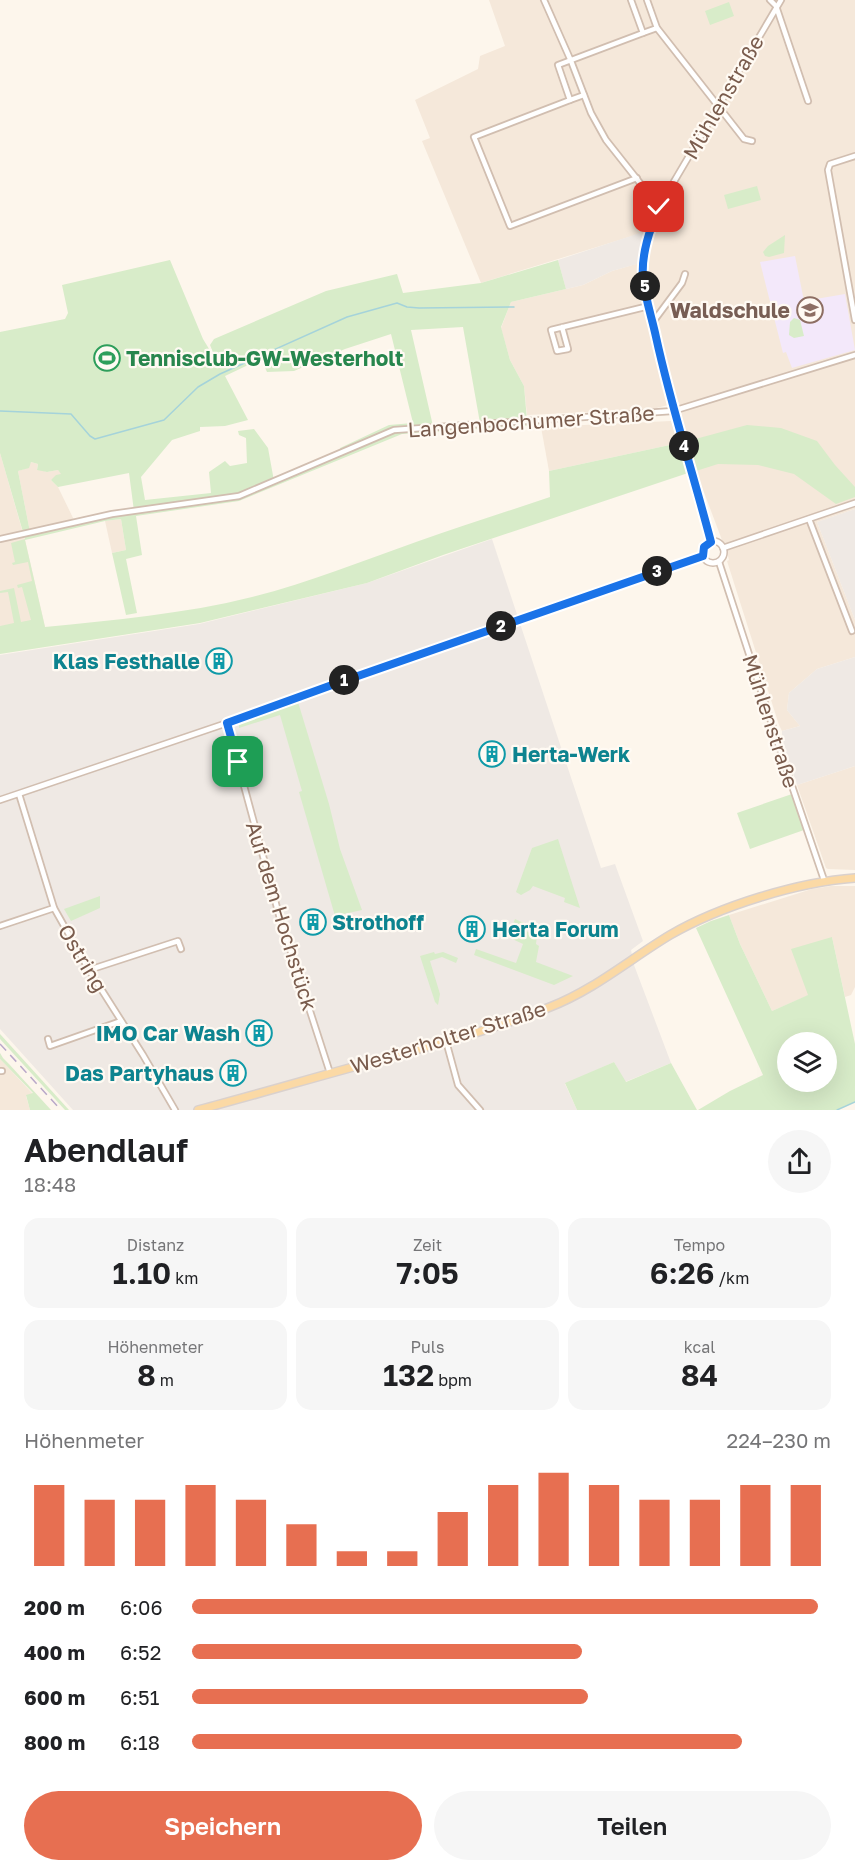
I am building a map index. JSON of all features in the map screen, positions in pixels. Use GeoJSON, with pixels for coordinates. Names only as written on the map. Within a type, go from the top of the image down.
{"type":"FeatureCollection","features":[{"type":"Feature","properties":{"kind":"main road","name":"Westerholter Straße"},"geometry":{"type":"LineString","coordinates":[[198,1110],[501,1025],[552,1006],[600,981],[670,935],[697,921],[761,898],[824,880],[855,878]]}},
{"type":"Feature","properties":{"kind":"street"},"geometry":{"type":"LineString","coordinates":[[544,0],[591,114],[606,140],[659,207]]}},
{"type":"Feature","properties":{"kind":"street"},"geometry":{"type":"LineString","coordinates":[[631,0],[643,33]]}},
{"type":"Feature","properties":{"kind":"street"},"geometry":{"type":"LineString","coordinates":[[647,0],[657,28],[744,139],[752,141]]}},
{"type":"Feature","properties":{"kind":"street"},"geometry":{"type":"LineString","coordinates":[[770,0],[776,6],[808,101]]}},
{"type":"Feature","properties":{"kind":"street","name":"Mühlenstraße"},"geometry":{"type":"LineString","coordinates":[[711,542],[674,411],[649,306],[643,278],[644,255],[659,207],[781,0]]}},
{"type":"Feature","properties":{"kind":"street"},"geometry":{"type":"LineString","coordinates":[[570,100],[558,65],[657,28]]}},
{"type":"Feature","properties":{"kind":"street"},"geometry":{"type":"LineString","coordinates":[[584,95],[474,137],[510,226],[637,178]]}},
{"type":"Feature","properties":{"kind":"street"},"geometry":{"type":"LineString","coordinates":[[855,156],[830,164],[828,170],[855,320]]}},
{"type":"Feature","properties":{"kind":"street"},"geometry":{"type":"LineString","coordinates":[[653,322],[682,283],[685,274]]}},
{"type":"Feature","properties":{"kind":"street"},"geometry":{"type":"LineString","coordinates":[[562,327],[567,349],[557,351],[551,330],[562,327],[649,306]]}},
{"type":"Feature","properties":{"kind":"street","name":"Langenbochumer Straße"},"geometry":{"type":"LineString","coordinates":[[0,539],[112,514],[239,496],[394,430],[674,411],[855,355]]}},
{"type":"Feature","properties":{"kind":"street"},"geometry":{"type":"LineString","coordinates":[[723,548],[855,503]]}},
{"type":"Feature","properties":{"kind":"street"},"geometry":{"type":"LineString","coordinates":[[808,519],[852,632]]}},
{"type":"Feature","properties":{"kind":"street"},"geometry":{"type":"LineString","coordinates":[[711,542],[718,543],[723,548],[724,556],[719,562],[710,562],[703,556],[704,547],[711,542]]}},
{"type":"Feature","properties":{"kind":"street"},"geometry":{"type":"LineString","coordinates":[[0,800],[703,556]]}},
{"type":"Feature","properties":{"kind":"street","name":"Mühlenstraße"},"geometry":{"type":"LineString","coordinates":[[719,562],[824,880]]}},
{"type":"Feature","properties":{"kind":"street","name":"Auf dem Hochstück"},"geometry":{"type":"LineString","coordinates":[[227,723],[279,915],[330,1073]]}},
{"type":"Feature","properties":{"kind":"street","name":"Ostring"},"geometry":{"type":"LineString","coordinates":[[19,794],[54,908],[89,970],[176,1110]]}},
{"type":"Feature","properties":{"kind":"street"},"geometry":{"type":"LineString","coordinates":[[0,926],[54,908]]}},
{"type":"Feature","properties":{"kind":"street"},"geometry":{"type":"LineString","coordinates":[[89,970],[178,941],[181,949]]}},
{"type":"Feature","properties":{"kind":"street"},"geometry":{"type":"LineString","coordinates":[[48,1039],[50,1046],[121,1021]]}},
{"type":"Feature","properties":{"kind":"street"},"geometry":{"type":"LineString","coordinates":[[446,1041],[458,1084],[480,1110]]}},
{"type":"Feature","properties":{"kind":"shaded area"},"geometry":{"type":"Polygon","coordinates":[[[489,0],[855,0],[855,509],[817,522],[855,620],[855,657],[817,669],[789,693],[787,710],[800,726],[782,731],[779,725],[727,561],[728,556],[696,471],[680,417],[682,416],[679,402],[653,409],[527,415],[524,386],[510,360],[501,328],[511,302],[583,285],[612,271],[636,264],[642,233],[481,283],[422,141],[430,138],[415,100],[478,69],[480,56],[505,46],[489,0]]]}},
{"type":"Feature","properties":{"kind":"shaded area"},"geometry":{"type":"Polygon","coordinates":[[[643,232],[637,264],[612,271],[583,285],[566,289],[558,260],[643,232]]]}},
{"type":"Feature","properties":{"kind":"shaded area","name":"Waldschule"},"geometry":{"type":"Polygon","coordinates":[[[795,256],[804,301],[845,294],[855,350],[792,368],[786,352],[783,353],[760,262],[795,256]]]}},
{"type":"Feature","properties":{"kind":"shaded area"},"geometry":{"type":"Polygon","coordinates":[[[671,421],[679,443],[549,471],[541,427],[671,421]]]}},
{"type":"Feature","properties":{"kind":"shaded area"},"geometry":{"type":"Polygon","coordinates":[[[0,453],[25,540],[45,627],[0,632],[0,453]]]}},
{"type":"Feature","properties":{"kind":"shaded area"},"geometry":{"type":"Polygon","coordinates":[[[31,462],[38,464],[37,469],[47,472],[58,470],[62,474],[51,480],[58,487],[75,522],[30,532],[18,471],[27,468],[31,462]]]}},
{"type":"Feature","properties":{"kind":"shaded area"},"geometry":{"type":"Polygon","coordinates":[[[855,509],[855,620],[817,522],[855,509]]]}},
{"type":"Feature","properties":{"kind":"shaded area"},"geometry":{"type":"Polygon","coordinates":[[[121,519],[126,550],[112,553],[105,521],[121,519]]]}},
{"type":"Feature","properties":{"kind":"shaded area"},"geometry":{"type":"Polygon","coordinates":[[[492,539],[601,868],[615,864],[643,941],[631,950],[634,965],[671,1063],[625,1082],[614,1062],[565,1084],[577,1110],[73,1110],[0,1029],[0,655],[199,624],[367,583],[492,539]]]}},
{"type":"Feature","properties":{"kind":"shaded area"},"geometry":{"type":"Polygon","coordinates":[[[855,657],[855,766],[797,785],[782,741],[782,731],[800,726],[787,710],[789,693],[817,669],[855,657]]]}},
{"type":"Feature","properties":{"kind":"shaded area"},"geometry":{"type":"Polygon","coordinates":[[[855,766],[855,870],[828,869],[797,785],[855,766]]]}},
{"type":"Feature","properties":{"kind":"shaded area"},"geometry":{"type":"Polygon","coordinates":[[[855,886],[855,987],[851,995],[845,997],[832,937],[809,995],[772,1011],[740,944],[729,915],[812,889],[855,886]]]}},
{"type":"Feature","properties":{"kind":"shaded area"},"geometry":{"type":"Polygon","coordinates":[[[0,1059],[33,1094],[26,1096],[30,1110],[0,1110],[0,1059]]]}},
{"type":"Feature","properties":{"kind":"green space"},"geometry":{"type":"Polygon","coordinates":[[[729,2],[734,16],[710,25],[705,11],[729,2]]]}},
{"type":"Feature","properties":{"kind":"green space"},"geometry":{"type":"Polygon","coordinates":[[[757,186],[761,200],[728,209],[724,195],[757,186]]]}},
{"type":"Feature","properties":{"kind":"green space"},"geometry":{"type":"Polygon","coordinates":[[[785,235],[784,253],[765,256],[763,252],[768,246],[785,235]]]}},
{"type":"Feature","properties":{"kind":"green space"},"geometry":{"type":"Polygon","coordinates":[[[170,260],[203,339],[217,362],[210,345],[214,339],[326,291],[397,274],[403,293],[481,283],[558,260],[566,289],[511,302],[501,327],[510,360],[524,386],[527,420],[540,419],[541,425],[402,434],[239,501],[136,516],[142,555],[126,559],[137,613],[126,615],[112,553],[126,550],[121,519],[25,540],[45,627],[201,608],[294,585],[550,497],[549,471],[679,443],[688,473],[443,555],[367,583],[200,623],[0,654],[0,626],[14,623],[8,592],[0,593],[0,591],[14,588],[21,622],[31,620],[22,587],[18,588],[17,585],[32,581],[28,562],[13,565],[12,563],[15,562],[11,543],[25,539],[0,453],[0,332],[65,319],[68,313],[62,285],[170,260]],[[463,327],[411,330],[433,426],[480,423],[463,327]],[[391,334],[345,349],[294,371],[267,372],[261,359],[225,376],[248,420],[225,426],[200,427],[200,431],[172,440],[141,477],[145,500],[211,493],[209,472],[225,461],[230,466],[247,463],[246,438],[239,435],[238,431],[254,429],[268,448],[274,481],[341,453],[340,448],[389,425],[413,423],[391,334]],[[31,462],[29,468],[18,471],[30,532],[134,511],[129,473],[58,487],[51,480],[61,474],[58,470],[47,472],[37,470],[38,464],[31,462]]]}},
{"type":"Feature","properties":{"kind":"green space"},"geometry":{"type":"Polygon","coordinates":[[[794,318],[800,320],[804,336],[794,338],[789,335],[790,322],[794,318]]]}},
{"type":"Feature","properties":{"kind":"green space"},"geometry":{"type":"Polygon","coordinates":[[[747,425],[781,428],[817,441],[855,487],[855,497],[836,504],[794,474],[758,465],[718,464],[696,471],[688,441],[747,425]]]}},
{"type":"Feature","properties":{"kind":"green space"},"geometry":{"type":"Polygon","coordinates":[[[298,702],[340,849],[362,910],[335,916],[299,792],[302,791],[280,715],[239,728],[242,721],[298,702]]]}},
{"type":"Feature","properties":{"kind":"green space"},"geometry":{"type":"Polygon","coordinates":[[[792,794],[804,830],[750,849],[737,813],[792,794]]]}},
{"type":"Feature","properties":{"kind":"green space"},"geometry":{"type":"Polygon","coordinates":[[[558,839],[580,908],[564,902],[565,898],[533,886],[521,895],[516,892],[532,848],[558,839]]]}},
{"type":"Feature","properties":{"kind":"green space"},"geometry":{"type":"Polygon","coordinates":[[[100,896],[100,908],[71,921],[64,909],[100,896]]]}},
{"type":"Feature","properties":{"kind":"green space"},"geometry":{"type":"Polygon","coordinates":[[[729,915],[740,944],[772,1011],[808,995],[791,949],[832,937],[855,1044],[855,1102],[836,1110],[698,1110],[763,1075],[696,928],[729,915]]]}},
{"type":"Feature","properties":{"kind":"green space"},"geometry":{"type":"Polygon","coordinates":[[[515,919],[528,925],[526,931],[537,936],[536,944],[539,946],[536,962],[573,976],[554,985],[474,955],[476,949],[516,963],[523,944],[508,937],[515,919]]]}},
{"type":"Feature","properties":{"kind":"green space"},"geometry":{"type":"Polygon","coordinates":[[[434,952],[435,954],[443,952],[458,958],[456,963],[442,957],[430,961],[440,994],[438,1005],[420,956],[434,952]]]}},
{"type":"Feature","properties":{"kind":"green space"},"geometry":{"type":"Polygon","coordinates":[[[0,1034],[69,1110],[65,1110],[0,1039],[0,1034]]]}},
{"type":"Feature","properties":{"kind":"green space"},"geometry":{"type":"Polygon","coordinates":[[[0,1053],[51,1110],[30,1110],[26,1095],[33,1093],[0,1059],[0,1053]]]}},
{"type":"Feature","properties":{"kind":"green space"},"geometry":{"type":"Polygon","coordinates":[[[614,1062],[626,1082],[671,1063],[697,1110],[577,1110],[565,1083],[614,1062]]]}},
{"type":"Feature","properties":{"kind":"waterway"},"geometry":{"type":"LineString","coordinates":[[0,411],[71,414],[95,439],[164,420],[198,387],[220,374],[347,317],[397,303],[419,308],[514,307]]}},
{"type":"Feature","properties":{"kind":"waterway"},"geometry":{"type":"LineString","coordinates":[[837,1110],[855,1102]]}},
{"type":"Feature","properties":{"kind":"railway"},"geometry":{"type":"LineString","coordinates":[[0,1044],[61,1110]]}},
{"type":"Feature","properties":{"kind":"place","name":"Waldschule"},"geometry":{"type":"Point","coordinates":[810,310]}},
{"type":"Feature","properties":{"kind":"place","name":"Tennisclub-GW-Westerholt"},"geometry":{"type":"Point","coordinates":[107,358]}},
{"type":"Feature","properties":{"kind":"place","name":"Klas Festhalle"},"geometry":{"type":"Point","coordinates":[219,661]}},
{"type":"Feature","properties":{"kind":"place","name":"Herta-Werk"},"geometry":{"type":"Point","coordinates":[492,754]}},
{"type":"Feature","properties":{"kind":"place","name":"Strothoff"},"geometry":{"type":"Point","coordinates":[313,922]}},
{"type":"Feature","properties":{"kind":"place","name":"Herta Forum"},"geometry":{"type":"Point","coordinates":[472,929]}},
{"type":"Feature","properties":{"kind":"place","name":"IMO Car Wash"},"geometry":{"type":"Point","coordinates":[259,1033]}},
{"type":"Feature","properties":{"kind":"place","name":"Das Partyhaus"},"geometry":{"type":"Point","coordinates":[233,1073]}},
{"type":"Feature","properties":{"kind":"route"},"geometry":{"type":"LineString","coordinates":[[238,762],[227,723],[703,556],[704,547],[711,542],[674,411],[643,278],[644,255],[659,207]]}}]}
